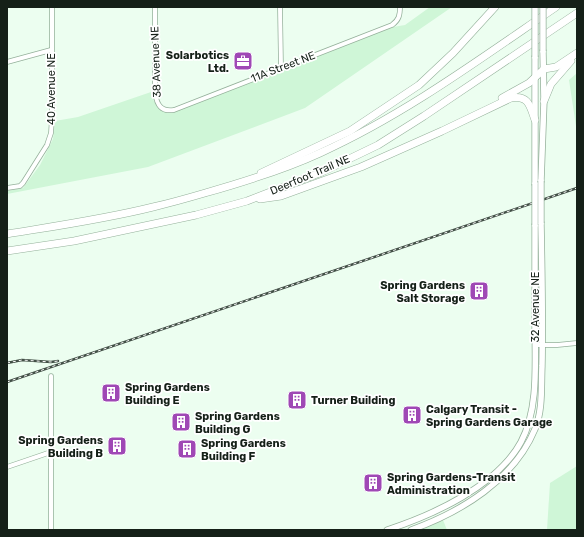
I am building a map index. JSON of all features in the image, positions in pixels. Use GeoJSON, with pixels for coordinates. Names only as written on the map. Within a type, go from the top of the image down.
{"type":"FeatureCollection","features":[{"type":"Feature","properties":{"kind":"highway"},"geometry":{"type":"LineString","coordinates":[[244,182],[271,167],[350,131],[419,84],[453,53],[495,7]]}},
{"type":"Feature","properties":{"kind":"highway","name":"Deerfoot Trail NE"},"geometry":{"type":"LineString","coordinates":[[7,234],[72,224],[153,207],[244,182],[320,153],[365,130],[426,94],[556,7]]}},
{"type":"Feature","properties":{"kind":"highway","name":"Deerfoot Trail NE"},"geometry":{"type":"LineString","coordinates":[[7,251],[52,245],[182,218],[247,201],[322,172],[378,145],[577,14]]}},
{"type":"Feature","properties":{"kind":"highway"},"geometry":{"type":"LineString","coordinates":[[442,131],[529,83],[544,69],[556,67],[577,54]]}},
{"type":"Feature","properties":{"kind":"highway"},"geometry":{"type":"LineString","coordinates":[[544,102],[551,84],[577,54]]}},
{"type":"Feature","properties":{"kind":"highway"},"geometry":{"type":"LineString","coordinates":[[247,201],[280,196],[361,167],[511,98],[521,97],[528,102],[535,120]]}},
{"type":"Feature","properties":{"kind":"highway"},"geometry":{"type":"LineString","coordinates":[[7,255],[52,245]]}},
{"type":"Feature","properties":{"kind":"main road","name":"32 Avenue NE"},"geometry":{"type":"LineString","coordinates":[[411,530],[443,516],[468,502],[502,478],[519,459],[535,429],[540,411],[542,345],[538,224],[535,184],[535,7]]}},
{"type":"Feature","properties":{"kind":"main road","name":"32 Avenue NE"},"geometry":{"type":"LineString","coordinates":[[387,530],[414,521],[461,497],[496,472],[513,454],[528,426],[534,395],[538,224],[544,102],[543,7]]}},
{"type":"Feature","properties":{"kind":"street","name":"40 Avenue NE"},"geometry":{"type":"LineString","coordinates":[[7,188],[20,186],[23,184],[47,145],[51,133],[52,7]]}},
{"type":"Feature","properties":{"kind":"street","name":"38 Avenue NE"},"geometry":{"type":"LineString","coordinates":[[155,7],[155,93],[157,102],[167,111]]}},
{"type":"Feature","properties":{"kind":"street"},"geometry":{"type":"LineString","coordinates":[[280,7],[281,68]]}},
{"type":"Feature","properties":{"kind":"street","name":"11A Street NE"},"geometry":{"type":"LineString","coordinates":[[167,111],[174,110],[389,26],[398,20],[400,7]]}},
{"type":"Feature","properties":{"kind":"street"},"geometry":{"type":"LineString","coordinates":[[7,62],[51,50]]}},
{"type":"Feature","properties":{"kind":"street"},"geometry":{"type":"LineString","coordinates":[[535,345],[577,343]]}},
{"type":"Feature","properties":{"kind":"street"},"geometry":{"type":"LineString","coordinates":[[51,376],[51,530]]}},
{"type":"Feature","properties":{"kind":"street"},"geometry":{"type":"LineString","coordinates":[[7,467],[51,452]]}},
{"type":"Feature","properties":{"kind":"green space"},"geometry":{"type":"Polygon","coordinates":[[[430,7],[452,7],[305,108],[148,167],[7,194],[7,191],[23,188],[40,165],[53,139],[55,121],[78,117],[151,92],[158,108],[165,112],[174,112],[393,27],[405,25],[430,7]]]}},
{"type":"Feature","properties":{"kind":"green space"},"geometry":{"type":"Polygon","coordinates":[[[577,73],[577,133],[569,80],[577,73]]]}},
{"type":"Feature","properties":{"kind":"green space"},"geometry":{"type":"Polygon","coordinates":[[[577,466],[577,530],[547,530],[550,483],[577,466]]]}},
{"type":"Feature","properties":{"kind":"green space"},"geometry":{"type":"Polygon","coordinates":[[[443,520],[447,530],[421,530],[443,520]]]}},
{"type":"Feature","properties":{"kind":"railway"},"geometry":{"type":"LineString","coordinates":[[7,382],[577,188]]}},
{"type":"Feature","properties":{"kind":"railway"},"geometry":{"type":"LineString","coordinates":[[7,363],[22,360],[58,361]]}},
{"type":"Feature","properties":{"kind":"place","name":"Solarbotics Ltd."},"geometry":{"type":"Point","coordinates":[243,61]}},
{"type":"Feature","properties":{"kind":"place","name":"Spring Gardens Salt Storage"},"geometry":{"type":"Point","coordinates":[479,291]}},
{"type":"Feature","properties":{"kind":"place","name":"Spring Gardens Building E"},"geometry":{"type":"Point","coordinates":[111,393]}},
{"type":"Feature","properties":{"kind":"place","name":"Turner Building"},"geometry":{"type":"Point","coordinates":[297,400]}},
{"type":"Feature","properties":{"kind":"place","name":"Calgary Transit - Spring Gardens Garage"},"geometry":{"type":"Point","coordinates":[412,415]}},
{"type":"Feature","properties":{"kind":"place","name":"Spring Gardens Building G"},"geometry":{"type":"Point","coordinates":[181,422]}},
{"type":"Feature","properties":{"kind":"place","name":"Spring Gardens Building B"},"geometry":{"type":"Point","coordinates":[117,446]}},
{"type":"Feature","properties":{"kind":"place","name":"Spring Gardens Building F"},"geometry":{"type":"Point","coordinates":[187,449]}},
{"type":"Feature","properties":{"kind":"place","name":"Spring Gardens-Transit Administration"},"geometry":{"type":"Point","coordinates":[373,483]}}]}
